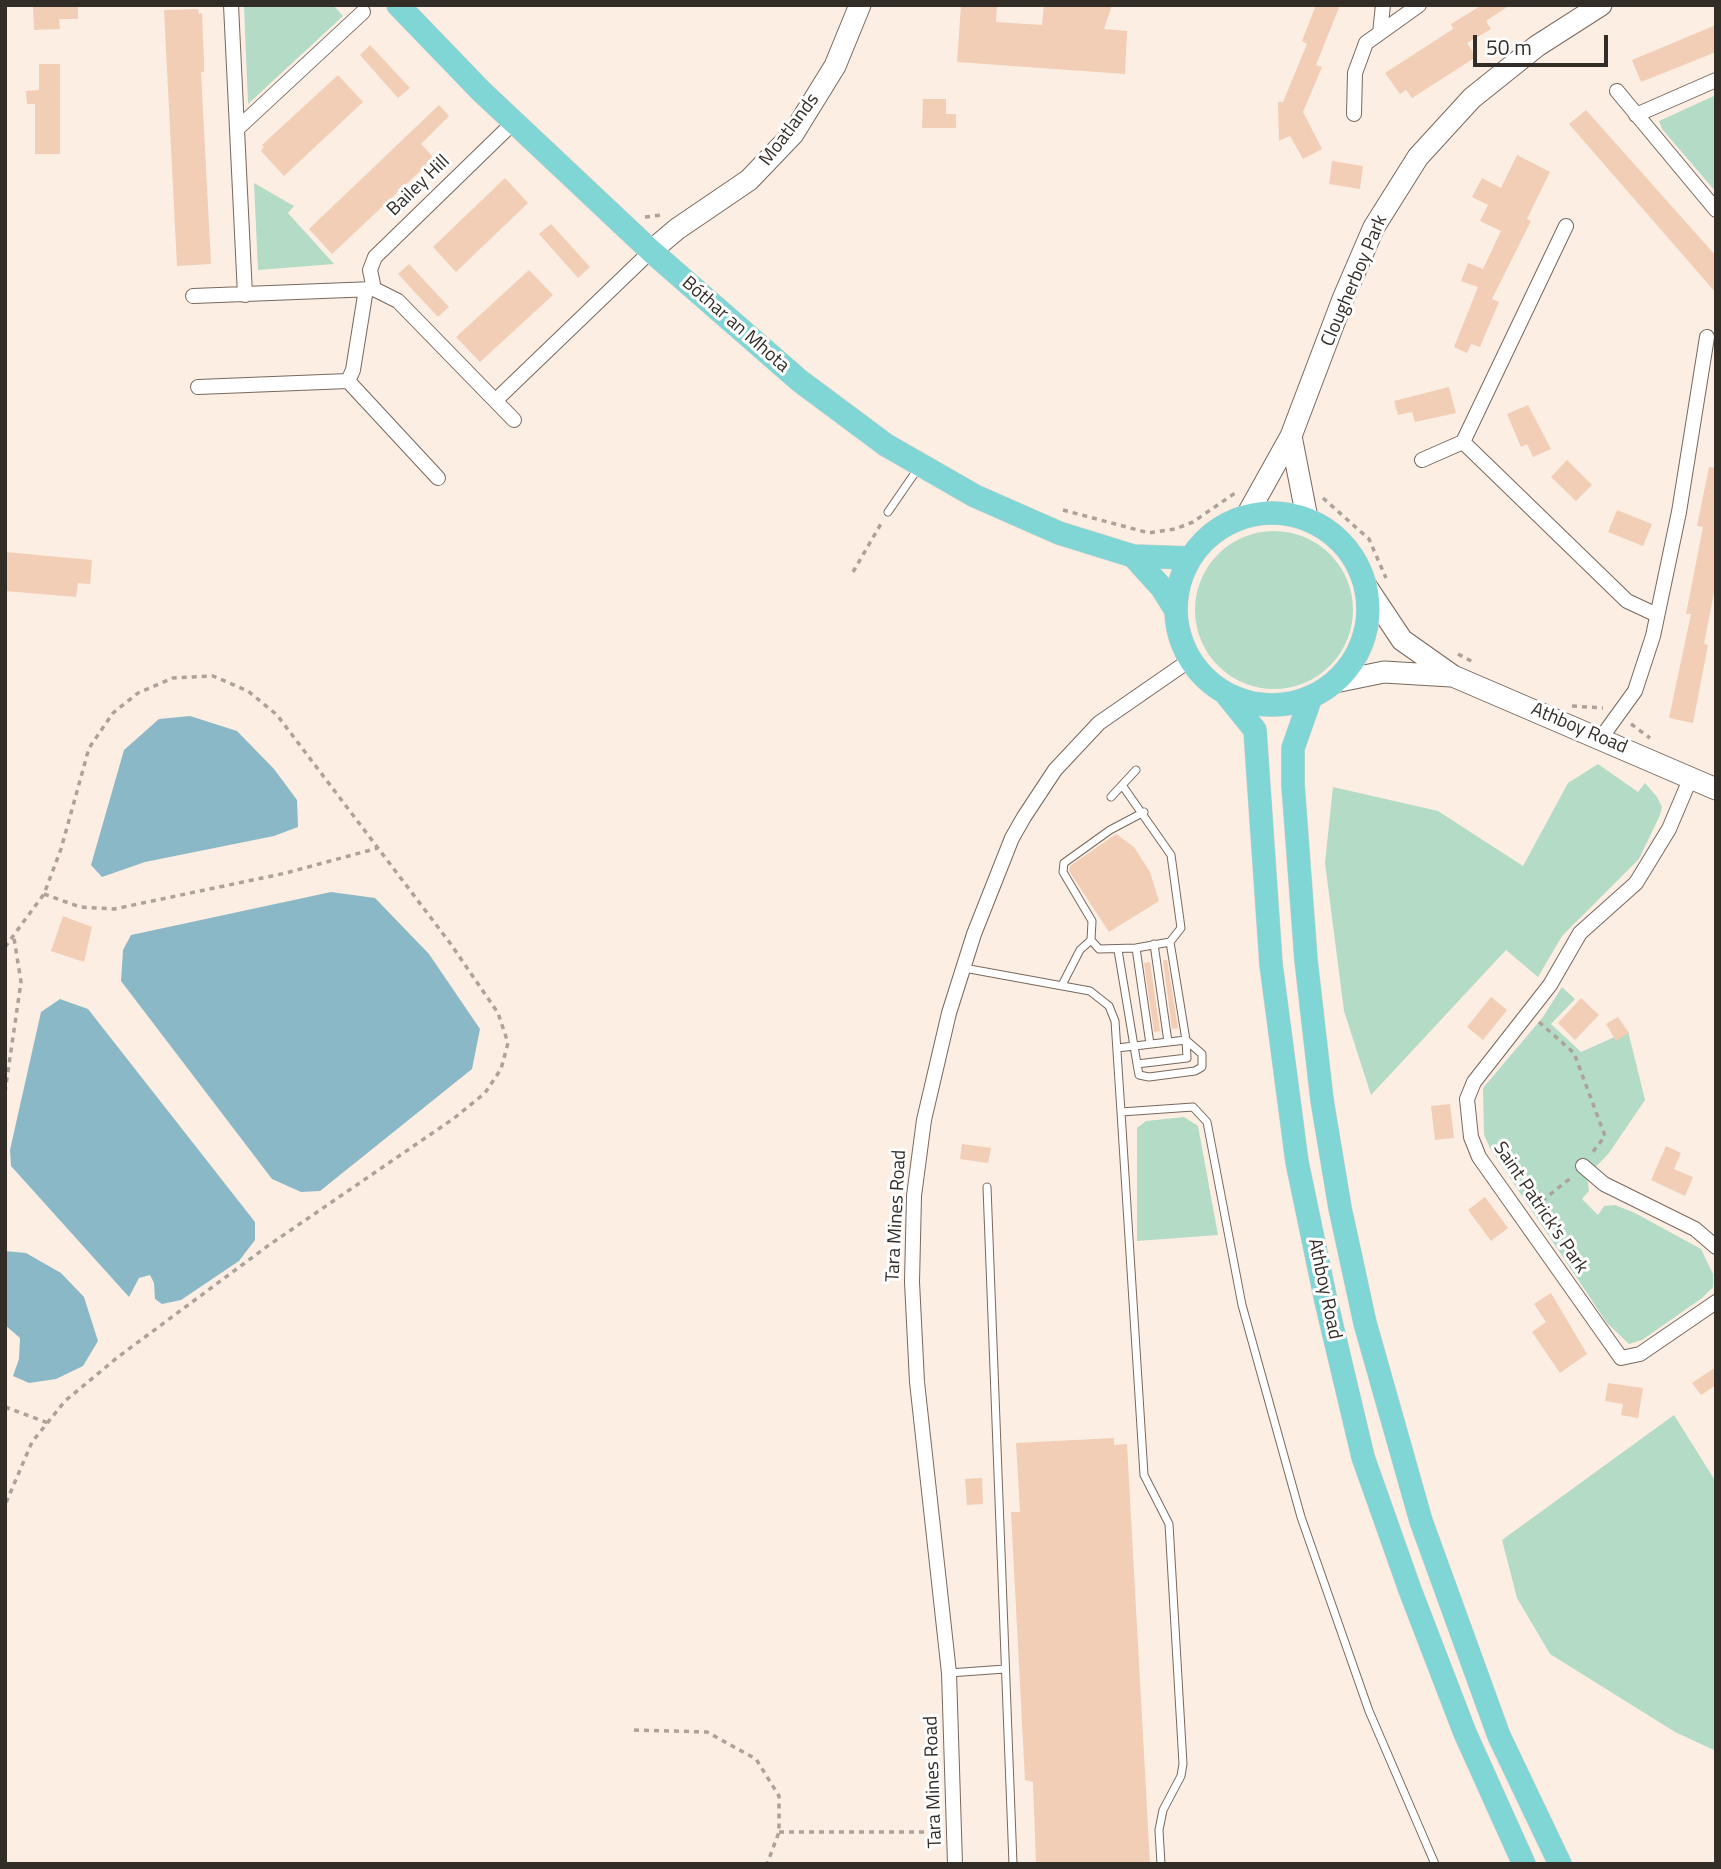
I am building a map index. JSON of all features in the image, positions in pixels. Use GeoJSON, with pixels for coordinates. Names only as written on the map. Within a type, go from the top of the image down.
{"type":"FeatureCollection","features":[{"type":"Feature","properties":{"kind":"main road","name":"Bóthar an Mhota"},"geometry":{"type":"LineString","coordinates":[[398,5],[514,122],[651,251],[800,381],[853,422],[920,466],[1003,510],[1061,522],[1133,556],[1190,558]]}},
{"type":"Feature","properties":{"kind":"main road"},"geometry":{"type":"LineString","coordinates":[[1281,512],[1307,519],[1332,533],[1349,550],[1366,586],[1368,627],[1361,648],[1335,682],[1311,697],[1273,704],[1252,703],[1226,694],[1208,681],[1190,660],[1179,634],[1175,609],[1179,584],[1190,558],[1203,541],[1223,526],[1247,515],[1281,512]]}},
{"type":"Feature","properties":{"kind":"main road"},"geometry":{"type":"LineString","coordinates":[[1133,556],[1162,588],[1175,609]]}},
{"type":"Feature","properties":{"kind":"main road","name":"Athboy Road"},"geometry":{"type":"LineString","coordinates":[[1226,694],[1255,730],[1271,964],[1297,1162],[1363,1457],[1465,1733],[1524,1864]]}},
{"type":"Feature","properties":{"kind":"main road","name":"Athboy Road"},"geometry":{"type":"LineString","coordinates":[[1311,697],[1293,748],[1295,808],[1306,960],[1319,1074],[1343,1221],[1365,1323],[1421,1521],[1499,1736],[1560,1864]]}},
{"type":"Feature","properties":{"kind":"street"},"geometry":{"type":"LineString","coordinates":[[231,5],[246,295]]}},
{"type":"Feature","properties":{"kind":"street","name":"Moatlands"},"geometry":{"type":"LineString","coordinates":[[651,251],[677,229],[749,180],[778,151],[835,66],[860,5]]}},
{"type":"Feature","properties":{"kind":"street"},"geometry":{"type":"LineString","coordinates":[[1380,33],[1383,5]]}},
{"type":"Feature","properties":{"kind":"street"},"geometry":{"type":"LineString","coordinates":[[1354,114],[1355,73],[1366,43],[1419,5]]}},
{"type":"Feature","properties":{"kind":"street","name":"Clougherboy Park"},"geometry":{"type":"LineString","coordinates":[[1247,515],[1291,436],[1343,299],[1374,227],[1418,157],[1472,98],[1537,46],[1601,5]]}},
{"type":"Feature","properties":{"kind":"street"},"geometry":{"type":"LineString","coordinates":[[237,129],[363,12]]}},
{"type":"Feature","properties":{"kind":"street"},"geometry":{"type":"LineString","coordinates":[[1636,115],[1716,80]]}},
{"type":"Feature","properties":{"kind":"street"},"geometry":{"type":"LineString","coordinates":[[1617,91],[1716,210]]}},
{"type":"Feature","properties":{"kind":"street","name":"Bailey Hill"},"geometry":{"type":"LineString","coordinates":[[348,381],[353,370],[370,289],[370,270],[376,257],[514,122]]}},
{"type":"Feature","properties":{"kind":"street"},"geometry":{"type":"LineString","coordinates":[[1422,460],[1463,442],[1566,226]]}},
{"type":"Feature","properties":{"kind":"street"},"geometry":{"type":"LineString","coordinates":[[496,400],[651,251]]}},
{"type":"Feature","properties":{"kind":"street"},"geometry":{"type":"LineString","coordinates":[[193,296],[370,289],[398,301],[514,420]]}},
{"type":"Feature","properties":{"kind":"street"},"geometry":{"type":"LineString","coordinates":[[1601,738],[1635,691],[1657,615],[1679,512],[1707,337]]}},
{"type":"Feature","properties":{"kind":"street"},"geometry":{"type":"LineString","coordinates":[[198,387],[348,381],[438,478]]}},
{"type":"Feature","properties":{"kind":"street"},"geometry":{"type":"LineString","coordinates":[[1291,436],[1307,519]]}},
{"type":"Feature","properties":{"kind":"street"},"geometry":{"type":"LineString","coordinates":[[1463,442],[1627,601],[1657,615]]}},
{"type":"Feature","properties":{"kind":"street"},"geometry":{"type":"LineString","coordinates":[[1366,586],[1402,640],[1453,676]]}},
{"type":"Feature","properties":{"kind":"street","name":"Tara Mines Road"},"geometry":{"type":"LineString","coordinates":[[955,1864],[949,1673],[917,1382],[912,1241],[920,1145],[936,1066],[964,968],[1012,838],[1055,770],[1099,723],[1190,660]]}},
{"type":"Feature","properties":{"kind":"street"},"geometry":{"type":"LineString","coordinates":[[1335,682],[1384,672],[1453,676]]}},
{"type":"Feature","properties":{"kind":"street","name":"Athboy Road"},"geometry":{"type":"LineString","coordinates":[[1453,676],[1704,784]]}},
{"type":"Feature","properties":{"kind":"street","name":"Saint Patrick's Park"},"geometry":{"type":"LineString","coordinates":[[1704,784],[1650,863],[1621,899],[1580,933],[1550,985],[1474,1082],[1467,1099],[1471,1137],[1479,1157],[1621,1358],[1640,1354],[1716,1302]]}},
{"type":"Feature","properties":{"kind":"street"},"geometry":{"type":"LineString","coordinates":[[1583,1166],[1604,1184],[1695,1229],[1716,1247]]}},
{"type":"Feature","properties":{"kind":"lane"},"geometry":{"type":"LineString","coordinates":[[888,512],[920,466]]}},
{"type":"Feature","properties":{"kind":"lane"},"geometry":{"type":"LineString","coordinates":[[1111,797],[1136,770]]}},
{"type":"Feature","properties":{"kind":"lane"},"geometry":{"type":"LineString","coordinates":[[1122,785],[1144,812],[1171,855],[1181,928],[1170,942],[1118,950],[1099,949],[1091,940],[1092,921],[1063,872],[1064,863],[1110,830],[1144,812]]}},
{"type":"Feature","properties":{"kind":"lane"},"geometry":{"type":"LineString","coordinates":[[1062,985],[1080,950],[1091,940]]}},
{"type":"Feature","properties":{"kind":"lane"},"geometry":{"type":"LineString","coordinates":[[1137,1064],[1187,1058],[1170,942]]}},
{"type":"Feature","properties":{"kind":"lane"},"geometry":{"type":"LineString","coordinates":[[1154,944],[1168,1042]]}},
{"type":"Feature","properties":{"kind":"lane"},"geometry":{"type":"LineString","coordinates":[[1136,948],[1150,1044]]}},
{"type":"Feature","properties":{"kind":"lane"},"geometry":{"type":"LineString","coordinates":[[1116,1048],[1134,1046],[1150,1044],[1186,1040],[1202,1054],[1202,1067],[1195,1071],[1149,1077],[1139,1075],[1137,1064],[1134,1046],[1118,950]]}},
{"type":"Feature","properties":{"kind":"lane"},"geometry":{"type":"LineString","coordinates":[[964,968],[1090,991],[1109,1006],[1115,1021],[1144,1475],[1170,1524],[1183,1764],[1181,1776],[1163,1810],[1159,1830],[1161,1864]]}},
{"type":"Feature","properties":{"kind":"lane"},"geometry":{"type":"LineString","coordinates":[[1121,1112],[1193,1107],[1207,1122],[1242,1305],[1301,1517],[1369,1712],[1435,1864]]}},
{"type":"Feature","properties":{"kind":"lane"},"geometry":{"type":"LineString","coordinates":[[988,1187],[1013,1864]]}},
{"type":"Feature","properties":{"kind":"lane"},"geometry":{"type":"LineString","coordinates":[[949,1673],[1005,1669]]}},
{"type":"Feature","properties":{"kind":"path"},"geometry":{"type":"LineString","coordinates":[[642,216],[673,212]]}},
{"type":"Feature","properties":{"kind":"path"},"geometry":{"type":"LineString","coordinates":[[1061,522],[1149,533],[1194,522],[1237,492]]}},
{"type":"Feature","properties":{"kind":"path"},"geometry":{"type":"LineString","coordinates":[[1319,492],[1329,506],[1369,539],[1392,588]]}},
{"type":"Feature","properties":{"kind":"path"},"geometry":{"type":"LineString","coordinates":[[853,572],[888,512]]}},
{"type":"Feature","properties":{"kind":"path"},"geometry":{"type":"LineString","coordinates":[[5,947],[44,894],[61,849],[89,748],[113,713],[138,693],[173,677],[213,676],[248,691],[276,715],[378,848],[498,1013],[508,1042],[501,1069],[485,1093],[453,1119],[269,1245],[118,1357],[65,1401],[32,1441],[5,1505]]}},
{"type":"Feature","properties":{"kind":"path"},"geometry":{"type":"LineString","coordinates":[[1623,719],[1651,740]]}},
{"type":"Feature","properties":{"kind":"path"},"geometry":{"type":"LineString","coordinates":[[44,894],[80,907],[114,909],[286,873],[378,848]]}},
{"type":"Feature","properties":{"kind":"path"},"geometry":{"type":"LineString","coordinates":[[5,1092],[21,982],[13,937]]}},
{"type":"Feature","properties":{"kind":"path"},"geometry":{"type":"LineString","coordinates":[[1521,1217],[1583,1166],[1605,1136],[1574,1053],[1530,1013]]}},
{"type":"Feature","properties":{"kind":"path"},"geometry":{"type":"LineString","coordinates":[[5,1407],[47,1423]]}},
{"type":"Feature","properties":{"kind":"path"},"geometry":{"type":"LineString","coordinates":[[634,1730],[707,1732],[756,1759],[779,1796],[779,1832],[767,1864]]}},
{"type":"Feature","properties":{"kind":"path"},"geometry":{"type":"LineString","coordinates":[[779,1832],[955,1833]]}},
{"type":"Feature","properties":{"kind":"green space"},"geometry":{"type":"Polygon","coordinates":[[[244,5],[333,5],[343,16],[248,104],[244,5]]]}},
{"type":"Feature","properties":{"kind":"green space"},"geometry":{"type":"Polygon","coordinates":[[[1716,95],[1716,192],[1662,129],[1659,121],[1716,95]]]}},
{"type":"Feature","properties":{"kind":"green space"},"geometry":{"type":"Polygon","coordinates":[[[254,183],[294,206],[288,213],[334,264],[258,270],[254,183]]]}},
{"type":"Feature","properties":{"kind":"green space"},"geometry":{"type":"Polygon","coordinates":[[[1274,531],[1304,537],[1330,554],[1347,580],[1353,610],[1347,640],[1330,666],[1304,683],[1274,689],[1244,683],[1218,666],[1201,640],[1195,610],[1201,580],[1218,554],[1244,537],[1274,531]]]}},
{"type":"Feature","properties":{"kind":"green space"},"geometry":{"type":"Polygon","coordinates":[[[1598,764],[1638,792],[1645,783],[1662,807],[1639,859],[1562,936],[1538,977],[1506,950],[1371,1095],[1344,1011],[1325,863],[1333,787],[1438,811],[1523,866],[1568,783],[1598,764]]]}},
{"type":"Feature","properties":{"kind":"green space"},"geometry":{"type":"Polygon","coordinates":[[[1562,987],[1575,999],[1551,1024],[1581,1052],[1628,1031],[1645,1100],[1609,1153],[1587,1176],[1589,1191],[1582,1199],[1598,1215],[1604,1206],[1615,1205],[1701,1249],[1713,1274],[1713,1287],[1702,1298],[1642,1340],[1629,1344],[1607,1323],[1484,1135],[1483,1088],[1543,1017],[1562,987]]]}},
{"type":"Feature","properties":{"kind":"green space"},"geometry":{"type":"Polygon","coordinates":[[[1184,1117],[1198,1126],[1218,1235],[1137,1241],[1137,1128],[1146,1121],[1184,1117]]]}},
{"type":"Feature","properties":{"kind":"green space"},"geometry":{"type":"Polygon","coordinates":[[[1674,1415],[1716,1482],[1716,1751],[1675,1732],[1550,1654],[1517,1598],[1502,1540],[1674,1415]]]}},
{"type":"Feature","properties":{"kind":"water"},"geometry":{"type":"Polygon","coordinates":[[[190,716],[237,731],[274,769],[297,800],[298,827],[274,836],[145,862],[102,877],[91,865],[124,750],[159,719],[190,716]]]}},
{"type":"Feature","properties":{"kind":"water"},"geometry":{"type":"Polygon","coordinates":[[[331,892],[375,898],[429,954],[480,1029],[472,1069],[320,1191],[301,1192],[272,1179],[121,981],[123,950],[131,935],[331,892]]]}},
{"type":"Feature","properties":{"kind":"water"},"geometry":{"type":"Polygon","coordinates":[[[60,999],[88,1009],[255,1222],[255,1240],[239,1261],[181,1300],[162,1304],[155,1299],[154,1283],[150,1275],[139,1278],[129,1297],[11,1166],[10,1150],[41,1012],[60,999]]]}},
{"type":"Feature","properties":{"kind":"water"},"geometry":{"type":"Polygon","coordinates":[[[5,1251],[26,1253],[61,1273],[84,1297],[98,1341],[83,1366],[56,1379],[29,1383],[13,1376],[19,1359],[20,1338],[5,1325],[5,1251]]]}},
{"type":"Feature","properties":{"kind":"building"},"geometry":{"type":"Polygon","coordinates":[[[33,5],[78,5],[78,19],[59,19],[60,29],[34,30],[33,5]]]}},
{"type":"Feature","properties":{"kind":"building"},"geometry":{"type":"Polygon","coordinates":[[[961,5],[997,5],[996,22],[1042,25],[1044,5],[1112,5],[1104,29],[1127,31],[1125,74],[957,62],[961,5]]]}},
{"type":"Feature","properties":{"kind":"building"},"geometry":{"type":"Polygon","coordinates":[[[1316,5],[1340,5],[1316,65],[1322,67],[1303,112],[1322,149],[1303,159],[1290,136],[1279,141],[1278,102],[1283,102],[1307,44],[1302,41],[1316,5]]]}},
{"type":"Feature","properties":{"kind":"building"},"geometry":{"type":"Polygon","coordinates":[[[1482,5],[1510,5],[1486,21],[1491,29],[1467,43],[1476,57],[1412,98],[1406,90],[1400,94],[1385,73],[1453,29],[1451,24],[1482,5]]]}},
{"type":"Feature","properties":{"kind":"building"},"geometry":{"type":"Polygon","coordinates":[[[198,9],[199,14],[202,13],[204,72],[201,72],[211,264],[177,266],[164,10],[198,9]]]}},
{"type":"Feature","properties":{"kind":"building"},"geometry":{"type":"Polygon","coordinates":[[[1716,25],[1716,52],[1641,82],[1632,60],[1716,25]]]}},
{"type":"Feature","properties":{"kind":"building"},"geometry":{"type":"Polygon","coordinates":[[[370,45],[410,88],[398,98],[360,55],[370,45]]]}},
{"type":"Feature","properties":{"kind":"building"},"geometry":{"type":"Polygon","coordinates":[[[39,64],[60,64],[60,154],[35,154],[35,104],[27,104],[26,91],[39,90],[39,64]]]}},
{"type":"Feature","properties":{"kind":"building"},"geometry":{"type":"Polygon","coordinates":[[[338,75],[363,102],[284,176],[261,151],[264,147],[262,145],[338,75]]]}},
{"type":"Feature","properties":{"kind":"building"},"geometry":{"type":"Polygon","coordinates":[[[923,99],[946,99],[946,114],[956,114],[956,128],[922,128],[923,99]]]}},
{"type":"Feature","properties":{"kind":"building"},"geometry":{"type":"Polygon","coordinates":[[[439,105],[449,116],[421,144],[434,158],[332,254],[309,229],[439,105]]]}},
{"type":"Feature","properties":{"kind":"building"},"geometry":{"type":"Polygon","coordinates":[[[1586,110],[1716,256],[1716,293],[1569,124],[1586,110]]]}},
{"type":"Feature","properties":{"kind":"building"},"geometry":{"type":"Polygon","coordinates":[[[1517,155],[1550,172],[1527,219],[1531,221],[1492,299],[1499,302],[1480,347],[1471,344],[1467,353],[1454,347],[1478,287],[1461,281],[1468,263],[1483,269],[1501,231],[1480,221],[1488,205],[1472,197],[1482,178],[1501,188],[1517,155]]]}},
{"type":"Feature","properties":{"kind":"building"},"geometry":{"type":"Polygon","coordinates":[[[1332,161],[1363,166],[1360,189],[1329,184],[1332,161]]]}},
{"type":"Feature","properties":{"kind":"building"},"geometry":{"type":"Polygon","coordinates":[[[505,178],[528,203],[456,272],[433,247],[505,178]]]}},
{"type":"Feature","properties":{"kind":"building"},"geometry":{"type":"Polygon","coordinates":[[[551,224],[590,267],[578,278],[539,234],[551,224]]]}},
{"type":"Feature","properties":{"kind":"building"},"geometry":{"type":"Polygon","coordinates":[[[409,264],[449,307],[438,317],[398,274],[409,264]]]}},
{"type":"Feature","properties":{"kind":"building"},"geometry":{"type":"Polygon","coordinates":[[[529,270],[553,295],[480,362],[456,337],[529,270]]]}},
{"type":"Feature","properties":{"kind":"building"},"geometry":{"type":"Polygon","coordinates":[[[1449,387],[1456,413],[1415,422],[1412,412],[1398,415],[1394,401],[1449,387]]]}},
{"type":"Feature","properties":{"kind":"building"},"geometry":{"type":"Polygon","coordinates":[[[1528,405],[1551,449],[1533,457],[1527,444],[1521,447],[1507,414],[1528,405]]]}},
{"type":"Feature","properties":{"kind":"building"},"geometry":{"type":"Polygon","coordinates":[[[1567,460],[1592,485],[1576,501],[1551,477],[1567,460]]]}},
{"type":"Feature","properties":{"kind":"building"},"geometry":{"type":"Polygon","coordinates":[[[1709,467],[1716,468],[1716,582],[1704,644],[1708,645],[1693,723],[1669,718],[1691,614],[1686,614],[1703,527],[1697,526],[1709,467]]]}},
{"type":"Feature","properties":{"kind":"building"},"geometry":{"type":"Polygon","coordinates":[[[1617,510],[1652,524],[1643,546],[1608,532],[1617,510]]]}},
{"type":"Feature","properties":{"kind":"building"},"geometry":{"type":"Polygon","coordinates":[[[5,552],[92,560],[90,584],[78,583],[76,597],[5,591],[5,552]]]}},
{"type":"Feature","properties":{"kind":"building"},"geometry":{"type":"Polygon","coordinates":[[[1116,834],[1134,847],[1150,872],[1159,901],[1109,932],[1069,871],[1070,866],[1116,834]]]}},
{"type":"Feature","properties":{"kind":"building"},"geometry":{"type":"Polygon","coordinates":[[[63,916],[92,927],[84,962],[51,951],[63,916]]]}},
{"type":"Feature","properties":{"kind":"building"},"geometry":{"type":"Polygon","coordinates":[[[1163,960],[1167,960],[1178,1028],[1172,1029],[1163,960]]]}},
{"type":"Feature","properties":{"kind":"building"},"geometry":{"type":"Polygon","coordinates":[[[1150,962],[1160,1031],[1154,1032],[1144,963],[1150,962]]]}},
{"type":"Feature","properties":{"kind":"building"},"geometry":{"type":"Polygon","coordinates":[[[1491,997],[1507,1010],[1483,1040],[1467,1027],[1491,997]]]}},
{"type":"Feature","properties":{"kind":"building"},"geometry":{"type":"Polygon","coordinates":[[[1581,998],[1599,1015],[1575,1040],[1558,1023],[1581,998]]]}},
{"type":"Feature","properties":{"kind":"building"},"geometry":{"type":"Polygon","coordinates":[[[1618,1017],[1629,1033],[1616,1041],[1606,1024],[1618,1017]]]}},
{"type":"Feature","properties":{"kind":"building"},"geometry":{"type":"Polygon","coordinates":[[[1450,1104],[1454,1138],[1435,1140],[1431,1106],[1450,1104]]]}},
{"type":"Feature","properties":{"kind":"building"},"geometry":{"type":"Polygon","coordinates":[[[962,1144],[991,1148],[988,1163],[960,1159],[962,1144]]]}},
{"type":"Feature","properties":{"kind":"building"},"geometry":{"type":"Polygon","coordinates":[[[1666,1146],[1681,1153],[1674,1169],[1693,1177],[1685,1196],[1651,1180],[1666,1146]]]}},
{"type":"Feature","properties":{"kind":"building"},"geometry":{"type":"Polygon","coordinates":[[[1485,1197],[1508,1228],[1491,1241],[1468,1210],[1485,1197]]]}},
{"type":"Feature","properties":{"kind":"building"},"geometry":{"type":"Polygon","coordinates":[[[1551,1293],[1587,1354],[1560,1373],[1532,1332],[1546,1322],[1534,1304],[1551,1293]]]}},
{"type":"Feature","properties":{"kind":"building"},"geometry":{"type":"Polygon","coordinates":[[[1716,1367],[1716,1385],[1701,1395],[1692,1383],[1716,1367]]]}},
{"type":"Feature","properties":{"kind":"building"},"geometry":{"type":"Polygon","coordinates":[[[1608,1383],[1643,1388],[1638,1418],[1621,1415],[1623,1404],[1605,1401],[1608,1383]]]}},
{"type":"Feature","properties":{"kind":"building"},"geometry":{"type":"Polygon","coordinates":[[[1114,1438],[1114,1445],[1127,1444],[1150,1864],[1036,1864],[1033,1782],[1025,1780],[1011,1512],[1020,1512],[1016,1443],[1114,1438]]]}},
{"type":"Feature","properties":{"kind":"building"},"geometry":{"type":"Polygon","coordinates":[[[982,1478],[983,1504],[967,1505],[965,1479],[982,1478]]]}}]}
